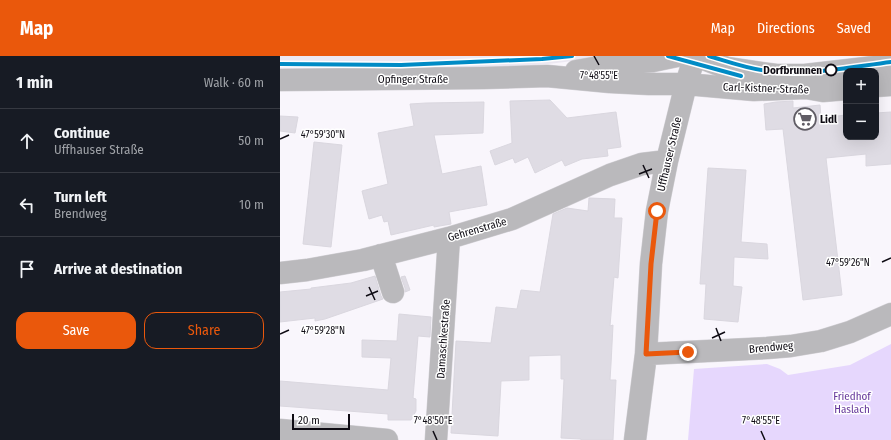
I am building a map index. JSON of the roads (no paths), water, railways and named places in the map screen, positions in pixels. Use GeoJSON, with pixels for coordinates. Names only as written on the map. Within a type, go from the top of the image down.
{"type":"FeatureCollection","features":[{"type":"Feature","properties":{"kind":"street","name":"Opfinger Straße"},"geometry":{"type":"LineString","coordinates":[[547,76],[611,65],[653,61],[677,56]]}},
{"type":"Feature","properties":{"kind":"street"},"geometry":{"type":"LineString","coordinates":[[695,56],[727,68],[776,75],[805,75],[891,65]]}},
{"type":"Feature","properties":{"kind":"street","name":"Uffhauser Straße"},"geometry":{"type":"LineString","coordinates":[[635,440],[646,354],[651,264],[657,211],[667,161],[686,84],[695,56]]}},
{"type":"Feature","properties":{"kind":"street","name":"Opfinger Straße"},"geometry":{"type":"LineString","coordinates":[[280,80],[547,76],[649,84],[686,84]]}},
{"type":"Feature","properties":{"kind":"street","name":"Carl-Kistner-Straße"},"geometry":{"type":"LineString","coordinates":[[686,84],[754,90],[806,88],[823,91],[843,89]]}},
{"type":"Feature","properties":{"kind":"street"},"geometry":{"type":"LineString","coordinates":[[879,86],[891,85]]}},
{"type":"Feature","properties":{"kind":"street","name":"Gehrenstraße"},"geometry":{"type":"LineString","coordinates":[[280,273],[307,270],[363,260],[450,238],[512,219],[610,175],[642,164],[667,161]]}},
{"type":"Feature","properties":{"kind":"street","name":"Damaschkestraße"},"geometry":{"type":"LineString","coordinates":[[436,440],[450,238]]}},
{"type":"Feature","properties":{"kind":"street"},"geometry":{"type":"LineString","coordinates":[[381,255],[393,292]]}},
{"type":"Feature","properties":{"kind":"street","name":"Brendweg"},"geometry":{"type":"LineString","coordinates":[[646,354],[792,346],[822,341],[850,332],[891,314]]}},
{"type":"Feature","properties":{"kind":"street"},"geometry":{"type":"LineString","coordinates":[[280,430],[387,440]]}},
{"type":"Feature","properties":{"kind":"place","name":"Dorfbrunnen"},"geometry":{"type":"Point","coordinates":[831,70]}},
{"type":"Feature","properties":{"kind":"place","name":"Lidl"},"geometry":{"type":"Point","coordinates":[805,119]}},
{"type":"Feature","properties":{"kind":"park label","name":"Friedhof Haslach"},"geometry":{"type":"Point","coordinates":[852,402]}}]}
